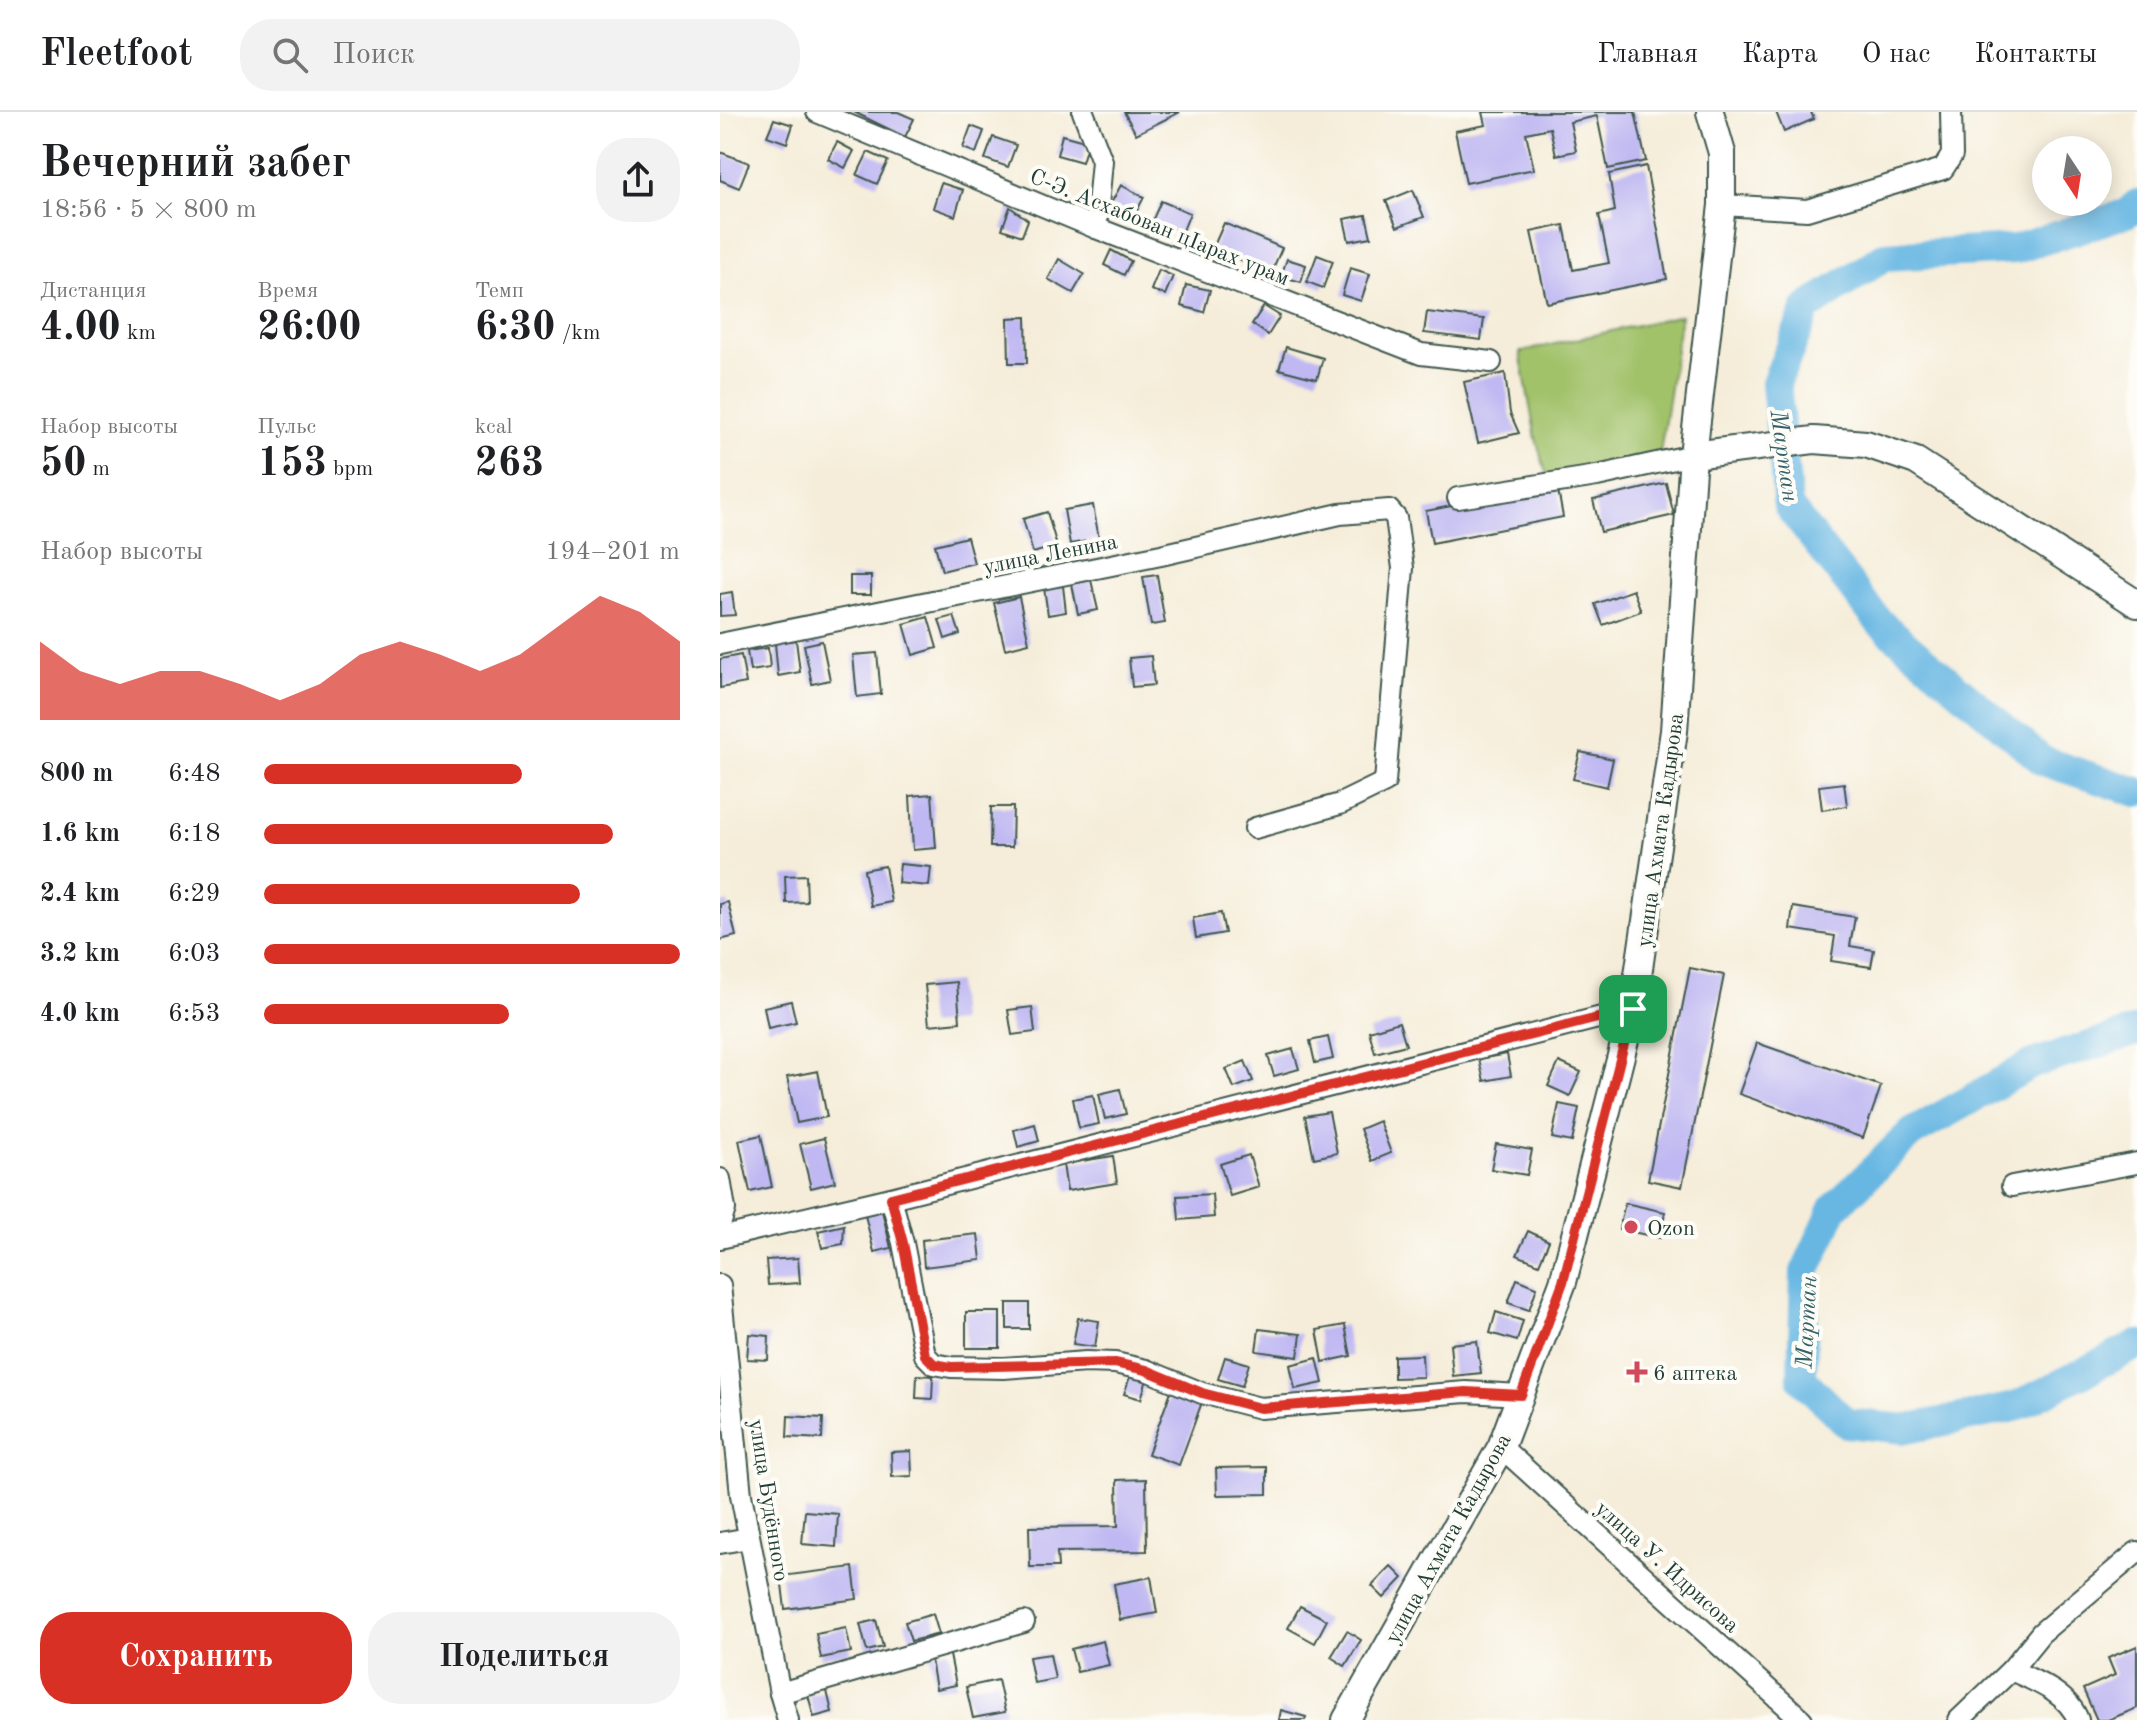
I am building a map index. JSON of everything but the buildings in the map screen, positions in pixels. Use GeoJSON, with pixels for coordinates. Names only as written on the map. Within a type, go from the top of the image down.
{"type":"FeatureCollection","features":[{"type":"Feature","properties":{"kind":"main road","name":"улица Ахмата Кадырова"},"geometry":{"type":"LineString","coordinates":[[1346,1720],[1501,1447],[1563,1282],[1633,1009],[1674,731],[1693,455],[1722,205],[1722,153],[1710,112]]}},
{"type":"Feature","properties":{"kind":"main road"},"geometry":{"type":"LineString","coordinates":[[1693,455],[1814,440],[1866,444],[1916,461],[2137,604]]}},
{"type":"Feature","properties":{"kind":"street","name":"С-Э. Асхабован цIарах урам"},"geometry":{"type":"LineString","coordinates":[[817,112],[1096,228],[1421,354],[1491,362]]}},
{"type":"Feature","properties":{"kind":"street"},"geometry":{"type":"LineString","coordinates":[[1083,112],[1102,161],[1096,228]]}},
{"type":"Feature","properties":{"kind":"street"},"geometry":{"type":"LineString","coordinates":[[1722,205],[1807,210],[1943,169],[1952,155],[1951,112]]}},
{"type":"Feature","properties":{"kind":"street"},"geometry":{"type":"LineString","coordinates":[[1458,498],[1597,476],[1693,455]]}},
{"type":"Feature","properties":{"kind":"street","name":"улица Ленина"},"geometry":{"type":"LineString","coordinates":[[720,644],[1161,555],[1340,514],[1389,510],[1396,518],[1403,568],[1385,782],[1340,804],[1255,828]]}},
{"type":"Feature","properties":{"kind":"street"},"geometry":{"type":"LineString","coordinates":[[720,1238],[891,1198],[1633,1009]]}},
{"type":"Feature","properties":{"kind":"street"},"geometry":{"type":"LineString","coordinates":[[2012,1186],[2137,1163]]}},
{"type":"Feature","properties":{"kind":"street"},"geometry":{"type":"LineString","coordinates":[[720,1179],[725,1209],[720,1225]]}},
{"type":"Feature","properties":{"kind":"street"},"geometry":{"type":"LineString","coordinates":[[891,1198],[925,1355],[934,1364],[1004,1368],[1115,1363],[1146,1370],[1202,1393],[1260,1408],[1466,1392],[1521,1395]]}},
{"type":"Feature","properties":{"kind":"street","name":"улица Будённого"},"geometry":{"type":"LineString","coordinates":[[720,1285],[741,1495],[788,1720]]}},
{"type":"Feature","properties":{"kind":"street","name":"улица У. Идрисова"},"geometry":{"type":"LineString","coordinates":[[1501,1447],[1802,1720]]}},
{"type":"Feature","properties":{"kind":"street"},"geometry":{"type":"LineString","coordinates":[[720,1543],[749,1538]]}},
{"type":"Feature","properties":{"kind":"street"},"geometry":{"type":"LineString","coordinates":[[1959,1720],[2011,1670],[2041,1633],[2137,1552]]}},
{"type":"Feature","properties":{"kind":"street"},"geometry":{"type":"LineString","coordinates":[[780,1693],[1024,1622]]}},
{"type":"Feature","properties":{"kind":"street"},"geometry":{"type":"LineString","coordinates":[[2011,1670],[2049,1688],[2075,1713],[2078,1720]]}},
{"type":"Feature","properties":{"kind":"green space"},"geometry":{"type":"Polygon","coordinates":[[[1681,315],[1659,460],[1548,479],[1536,439],[1520,352],[1681,315]]]}},
{"type":"Feature","properties":{"kind":"waterway","name":"Мартан"},"geometry":{"type":"LineString","coordinates":[[2137,204],[2127,213],[2016,249],[1885,256],[1807,308],[1776,383],[1788,506],[1880,623],[2043,761],[2137,792]]}},
{"type":"Feature","properties":{"kind":"waterway","name":"Мартан"},"geometry":{"type":"LineString","coordinates":[[2137,1031],[2032,1064],[1910,1134],[1834,1208],[1805,1272],[1802,1379],[1846,1423],[1906,1429],[2015,1407],[2137,1345]]}},
{"type":"Feature","properties":{"kind":"place","name":"Ozon"},"geometry":{"type":"Point","coordinates":[1631,1227]}},
{"type":"Feature","properties":{"kind":"place","name":"6 аптека"},"geometry":{"type":"Point","coordinates":[1637,1372]}},
{"type":"Feature","properties":{"kind":"route"},"geometry":{"type":"LineString","coordinates":[[1633,1009],[1563,1282],[1521,1395],[1466,1392],[1260,1408],[1202,1393],[1146,1370],[1115,1363],[951,1367],[934,1364],[925,1355],[891,1198],[1633,1009]]}}]}
